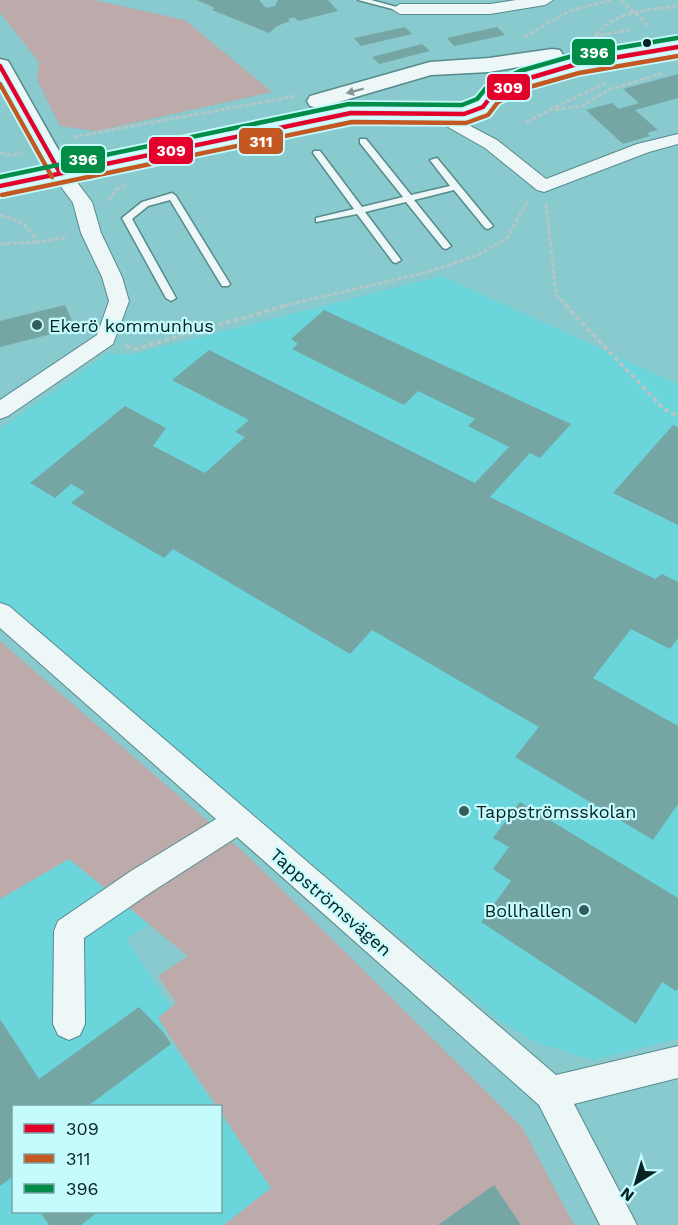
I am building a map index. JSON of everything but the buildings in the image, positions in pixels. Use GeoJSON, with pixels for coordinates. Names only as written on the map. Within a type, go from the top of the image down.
{"type":"FeatureCollection","features":[{"type":"Feature","properties":{"kind":"main road"},"geometry":{"type":"LineString","coordinates":[[0,186],[57,167],[332,98],[430,69],[489,65],[678,34]]}},
{"type":"Feature","properties":{"kind":"main road"},"geometry":{"type":"LineString","coordinates":[[7,164],[57,167],[351,113],[464,114],[523,80],[577,64],[678,47]]}},
{"type":"Feature","properties":{"kind":"main road"},"geometry":{"type":"LineString","coordinates":[[0,66],[57,167]]}},
{"type":"Feature","properties":{"kind":"main road"},"geometry":{"type":"LineString","coordinates":[[453,68],[482,78],[488,83],[488,101]]}},
{"type":"Feature","properties":{"kind":"main road"},"geometry":{"type":"LineString","coordinates":[[411,76],[402,86],[404,99],[418,109],[434,114]]}},
{"type":"Feature","properties":{"kind":"street"},"geometry":{"type":"LineString","coordinates":[[400,9],[490,9],[545,0]]}},
{"type":"Feature","properties":{"kind":"street"},"geometry":{"type":"LineString","coordinates":[[488,101],[491,144]]}},
{"type":"Feature","properties":{"kind":"street"},"geometry":{"type":"LineString","coordinates":[[434,114],[491,144],[544,186],[644,148],[678,139]]}},
{"type":"Feature","properties":{"kind":"street"},"geometry":{"type":"LineString","coordinates":[[0,411],[106,339],[118,301],[112,277],[91,233],[82,202],[57,167]]}},
{"type":"Feature","properties":{"kind":"street","name":"Tappströmsvägen"},"geometry":{"type":"LineString","coordinates":[[0,613],[551,1093],[619,1225]]}},
{"type":"Feature","properties":{"kind":"street"},"geometry":{"type":"LineString","coordinates":[[69,1024],[69,931],[141,881],[238,821]]}},
{"type":"Feature","properties":{"kind":"street"},"geometry":{"type":"LineString","coordinates":[[551,1093],[678,1062]]}},
{"type":"Feature","properties":{"kind":"lane"},"geometry":{"type":"LineString","coordinates":[[362,0],[400,9]]}},
{"type":"Feature","properties":{"kind":"lane"},"geometry":{"type":"LineString","coordinates":[[363,141],[446,246]]}},
{"type":"Feature","properties":{"kind":"lane"},"geometry":{"type":"LineString","coordinates":[[317,153],[396,260]]}},
{"type":"Feature","properties":{"kind":"lane"},"geometry":{"type":"LineString","coordinates":[[434,160],[488,226]]}},
{"type":"Feature","properties":{"kind":"lane"},"geometry":{"type":"LineString","coordinates":[[319,220],[456,187]]}},
{"type":"Feature","properties":{"kind":"lane"},"geometry":{"type":"LineString","coordinates":[[171,298],[127,218],[145,204],[172,196],[225,284]]}},
{"type":"Feature","properties":{"kind":"path"},"geometry":{"type":"LineString","coordinates":[[621,0],[650,27]]}},
{"type":"Feature","properties":{"kind":"path"},"geometry":{"type":"LineString","coordinates":[[589,47],[605,21],[634,13],[678,6]]}},
{"type":"Feature","properties":{"kind":"path"},"geometry":{"type":"LineString","coordinates":[[594,36],[630,30]]}},
{"type":"Feature","properties":{"kind":"path"},"geometry":{"type":"LineString","coordinates":[[555,110],[582,106],[611,89],[670,72]]}},
{"type":"Feature","properties":{"kind":"path"},"geometry":{"type":"LineString","coordinates":[[526,122],[555,110],[609,81]]}},
{"type":"Feature","properties":{"kind":"path"},"geometry":{"type":"LineString","coordinates":[[0,153],[7,164]]}},
{"type":"Feature","properties":{"kind":"path"},"geometry":{"type":"LineString","coordinates":[[106,339],[135,349],[316,297],[428,272],[478,255],[507,238],[515,227],[525,204],[544,186]]}},
{"type":"Feature","properties":{"kind":"path"},"geometry":{"type":"LineString","coordinates":[[544,186],[556,295],[664,409],[678,416]]}},
{"type":"Feature","properties":{"kind":"path"},"geometry":{"type":"LineString","coordinates":[[0,215],[13,216],[33,230],[39,242]]}},
{"type":"Feature","properties":{"kind":"path"},"geometry":{"type":"LineString","coordinates":[[0,244],[65,238],[70,247]]}},
{"type":"Feature","properties":{"kind":"shaded area"},"geometry":{"type":"Polygon","coordinates":[[[0,0],[94,0],[185,20],[272,92],[97,131],[60,126],[37,80],[39,62],[0,13],[0,0]]]}},
{"type":"Feature","properties":{"kind":"shaded area","name":"Tappströmsskolan"},"geometry":{"type":"Polygon","coordinates":[[[442,276],[678,384],[678,1039],[593,1060],[535,1042],[499,1020],[0,602],[0,429],[108,353],[129,355],[442,276]]]}},
{"type":"Feature","properties":{"kind":"shaded area"},"geometry":{"type":"Polygon","coordinates":[[[0,641],[248,856],[522,1127],[574,1225],[224,1225],[271,1188],[222,1114],[222,1105],[216,1105],[158,1018],[176,1003],[158,976],[188,956],[69,859],[0,899],[0,641]]]}},
{"type":"Feature","properties":{"kind":"shaded area"},"geometry":{"type":"Polygon","coordinates":[[[165,802],[221,880],[126,939],[172,1009],[164,1033],[213,1105],[12,1105],[12,1213],[222,1213],[222,1116],[271,1188],[224,1225],[0,1225],[0,899],[165,802]]]}},
{"type":"Feature","properties":{"kind":"transit line","name":"396"},"geometry":{"type":"LineString","coordinates":[[0,177],[349,104],[462,105],[477,99],[487,87],[520,71],[576,55],[677,38]]}},
{"type":"Feature","properties":{"kind":"transit line","name":"309"},"geometry":{"type":"LineString","coordinates":[[0,186],[351,113],[464,114],[483,107],[492,95],[523,80],[577,64],[678,47]]}},
{"type":"Feature","properties":{"kind":"transit line","name":"311"},"geometry":{"type":"LineString","coordinates":[[2,195],[352,122],[466,123],[488,115],[498,102],[526,88],[579,73],[678,56]]}},
{"type":"Feature","properties":{"kind":"transit line","name":"309"},"geometry":{"type":"LineString","coordinates":[[0,66],[60,173]]}},
{"type":"Feature","properties":{"kind":"transit line","name":"311"},"geometry":{"type":"LineString","coordinates":[[0,84],[52,177]]}},
{"type":"Feature","properties":{"kind":"place","name":"Ekerö kommunhus"},"geometry":{"type":"Point","coordinates":[37,325]}},
{"type":"Feature","properties":{"kind":"place","name":"Tappströmsskolan"},"geometry":{"type":"Point","coordinates":[464,811]}},
{"type":"Feature","properties":{"kind":"place","name":"Bollhallen"},"geometry":{"type":"Point","coordinates":[584,910]}}]}
